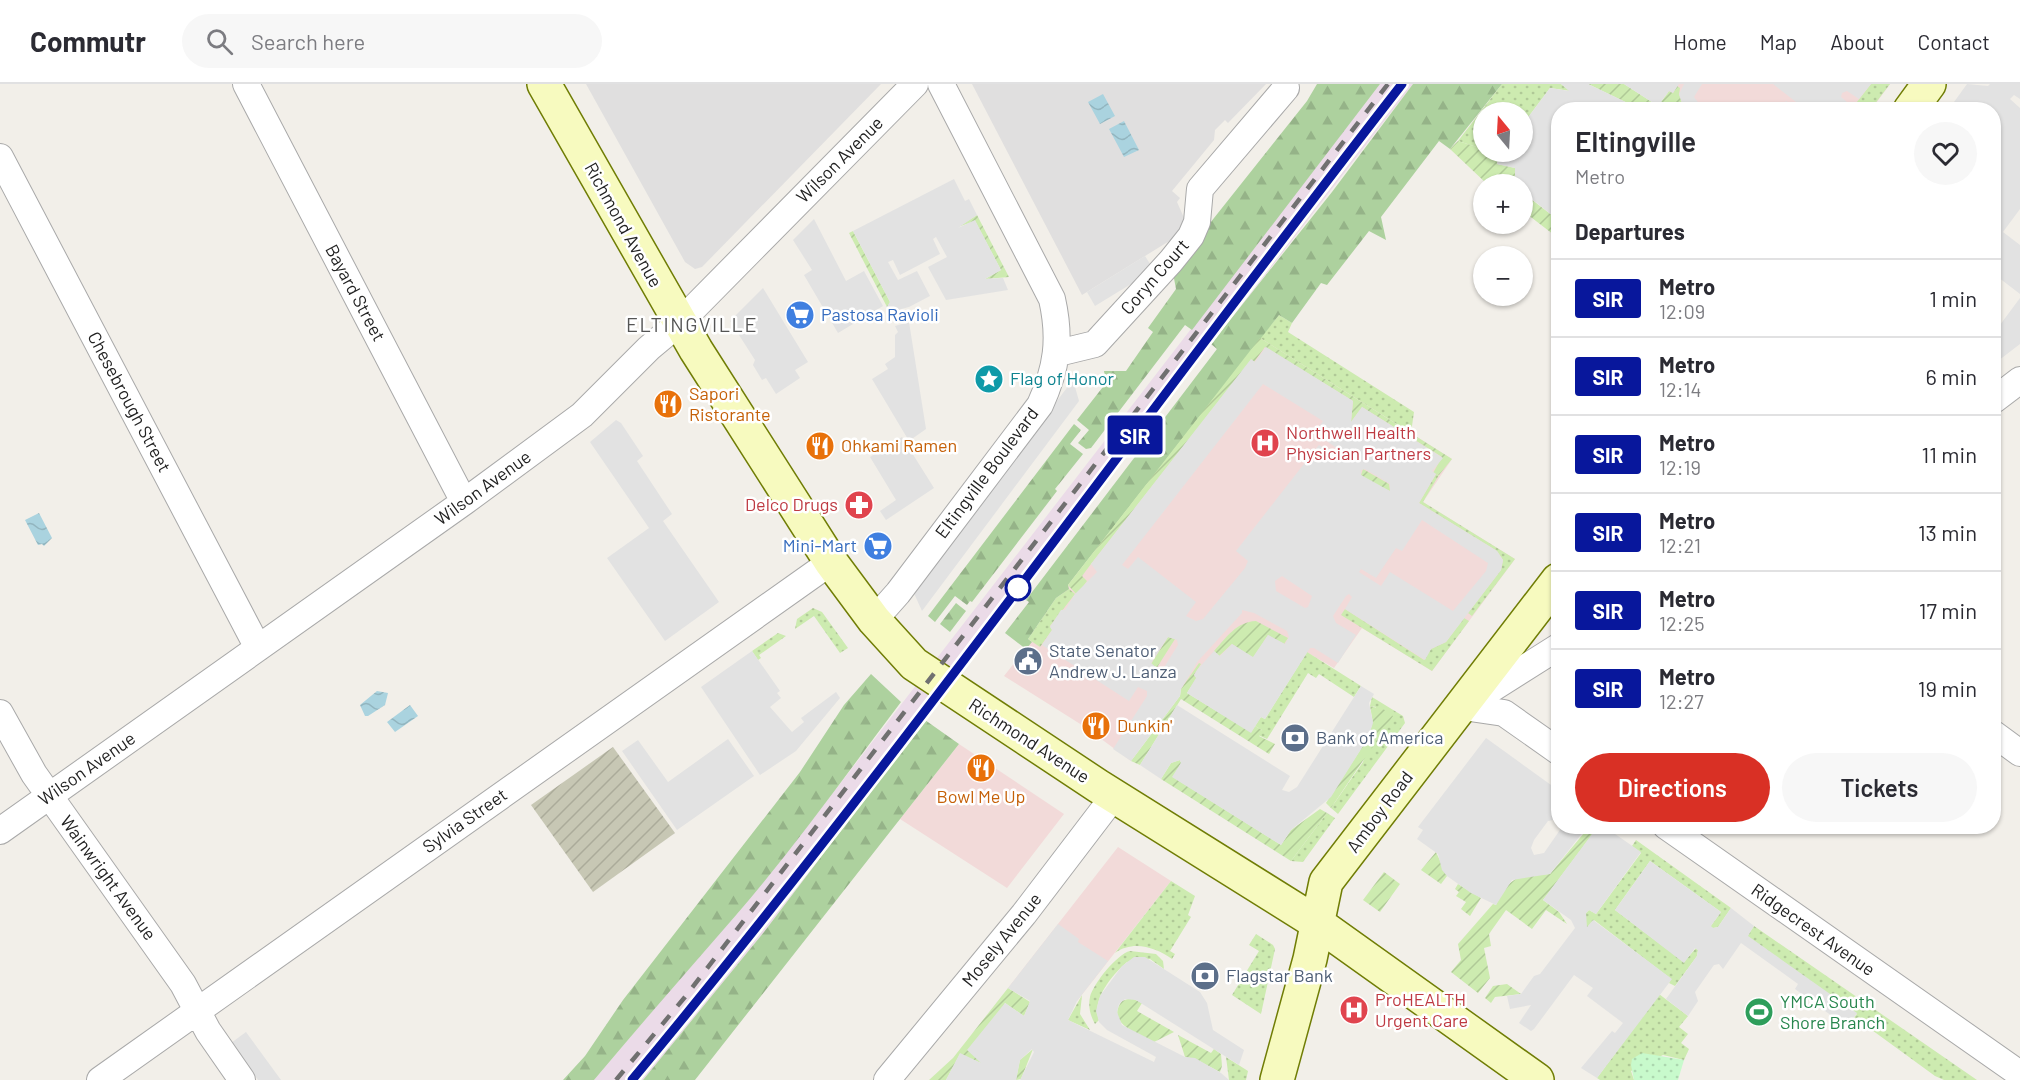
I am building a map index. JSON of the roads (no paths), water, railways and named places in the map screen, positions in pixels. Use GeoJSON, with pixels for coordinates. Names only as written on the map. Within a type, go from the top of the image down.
{"type":"FeatureCollection","features":[{"type":"Feature","properties":{"kind":"main road","name":"Richmond Avenue"},"geometry":{"type":"LineString","coordinates":[[544,84],[679,323],[831,561],[874,620],[914,664],[1114,796],[1317,924],[1537,1080]]}},
{"type":"Feature","properties":{"kind":"main road"},"geometry":{"type":"LineString","coordinates":[[1916,102],[1929,84]]}},
{"type":"Feature","properties":{"kind":"main road","name":"Amboy Road"},"geometry":{"type":"LineString","coordinates":[[1277,1080],[1326,882],[1463,707],[1551,589]]}},
{"type":"Feature","properties":{"kind":"street","name":"Bayard Street"},"geometry":{"type":"LineString","coordinates":[[246,84],[464,502]]}},
{"type":"Feature","properties":{"kind":"street","name":"Wilson Avenue"},"geometry":{"type":"LineString","coordinates":[[0,831],[464,502],[582,415],[650,348],[679,323],[915,84]]}},
{"type":"Feature","properties":{"kind":"street","name":"Eltingville Boulevard"},"geometry":{"type":"LineString","coordinates":[[874,620],[898,593],[1040,405],[1052,380],[1058,353],[1058,325],[1052,299],[941,84]]}},
{"type":"Feature","properties":{"kind":"street","name":"Coryn Court"},"geometry":{"type":"LineString","coordinates":[[1058,353],[1095,344],[1171,261],[1191,236],[1197,222],[1200,189],[1287,88]]}},
{"type":"Feature","properties":{"kind":"street","name":"Chesebrough Street"},"geometry":{"type":"LineString","coordinates":[[0,157],[258,648]]}},
{"type":"Feature","properties":{"kind":"street"},"geometry":{"type":"LineString","coordinates":[[2001,395],[2020,380]]}},
{"type":"Feature","properties":{"kind":"street","name":"Sylvia Street"},"geometry":{"type":"LineString","coordinates":[[100,1080],[831,561]]}},
{"type":"Feature","properties":{"kind":"street"},"geometry":{"type":"LineString","coordinates":[[1463,707],[1551,651]]}},
{"type":"Feature","properties":{"kind":"street"},"geometry":{"type":"LineString","coordinates":[[1463,707],[1504,713],[1551,746]]}},
{"type":"Feature","properties":{"kind":"street","name":"Wainwright Avenue"},"geometry":{"type":"LineString","coordinates":[[0,714],[34,774],[183,984],[208,1031],[242,1080]]}},
{"type":"Feature","properties":{"kind":"street"},"geometry":{"type":"LineString","coordinates":[[2001,739],[2020,753]]}},
{"type":"Feature","properties":{"kind":"street","name":"Mosely Avenue"},"geometry":{"type":"LineString","coordinates":[[887,1080],[1024,914],[1114,796]]}},
{"type":"Feature","properties":{"kind":"street","name":"Ridgecrest Avenue"},"geometry":{"type":"LineString","coordinates":[[1677,834],[2020,1074]]}},
{"type":"Feature","properties":{"kind":"water"},"geometry":{"type":"Polygon","coordinates":[[[1103,94],[1115,116],[1100,124],[1088,102],[1103,94]]]}},
{"type":"Feature","properties":{"kind":"water"},"geometry":{"type":"Polygon","coordinates":[[[1124,121],[1139,150],[1124,157],[1109,129],[1124,121]]]}},
{"type":"Feature","properties":{"kind":"water"},"geometry":{"type":"Polygon","coordinates":[[[39,513],[52,538],[44,546],[38,545],[25,520],[39,513]]]}},
{"type":"Feature","properties":{"kind":"water"},"geometry":{"type":"Polygon","coordinates":[[[377,691],[388,693],[385,705],[365,716],[360,705],[377,691]]]}},
{"type":"Feature","properties":{"kind":"water"},"geometry":{"type":"Polygon","coordinates":[[[410,705],[418,716],[395,732],[387,722],[410,705]]]}},
{"type":"Feature","properties":{"kind":"railway"},"geometry":{"type":"LineString","coordinates":[[616,1080],[685,997],[1388,84]]}},
{"type":"Feature","properties":{"kind":"railway"},"geometry":{"type":"LineString","coordinates":[[632,1080],[695,1005],[961,662],[1402,84]]}},
{"type":"Feature","properties":{"kind":"metro line","name":"SIR"},"geometry":{"type":"LineString","coordinates":[[632,1080],[695,1005],[934,697],[1402,84]]}},
{"type":"Feature","properties":{"kind":"place","name":"Pastosa Ravioli"},"geometry":{"type":"Point","coordinates":[800,315]}},
{"type":"Feature","properties":{"kind":"place","name":"Flag of Honor"},"geometry":{"type":"Point","coordinates":[989,379]}},
{"type":"Feature","properties":{"kind":"place","name":"Sapori Ristorante"},"geometry":{"type":"Point","coordinates":[668,404]}},
{"type":"Feature","properties":{"kind":"place","name":"Northwell Health Physician Partners"},"geometry":{"type":"Point","coordinates":[1265,443]}},
{"type":"Feature","properties":{"kind":"place","name":"Ohkami Ramen"},"geometry":{"type":"Point","coordinates":[820,446]}},
{"type":"Feature","properties":{"kind":"place","name":"Delco Drugs"},"geometry":{"type":"Point","coordinates":[859,505]}},
{"type":"Feature","properties":{"kind":"place","name":"Mini-Mart"},"geometry":{"type":"Point","coordinates":[878,546]}},
{"type":"Feature","properties":{"kind":"place","name":"State Senator Andrew J. Lanza"},"geometry":{"type":"Point","coordinates":[1028,661]}},
{"type":"Feature","properties":{"kind":"place","name":"Dunkin'"},"geometry":{"type":"Point","coordinates":[1096,726]}},
{"type":"Feature","properties":{"kind":"place","name":"Bank of America"},"geometry":{"type":"Point","coordinates":[1295,738]}},
{"type":"Feature","properties":{"kind":"place","name":"Bowl Me Up"},"geometry":{"type":"Point","coordinates":[981,768]}},
{"type":"Feature","properties":{"kind":"place","name":"Flagstar Bank"},"geometry":{"type":"Point","coordinates":[1205,976]}},
{"type":"Feature","properties":{"kind":"place","name":"ProHEALTH Urgent Care"},"geometry":{"type":"Point","coordinates":[1354,1010]}},
{"type":"Feature","properties":{"kind":"place","name":"YMCA South Shore Branch"},"geometry":{"type":"Point","coordinates":[1759,1012]}},
{"type":"Feature","properties":{"kind":"district","name":"ELTINGVILLE"},"geometry":{"type":"Point","coordinates":[692,325]}}]}
